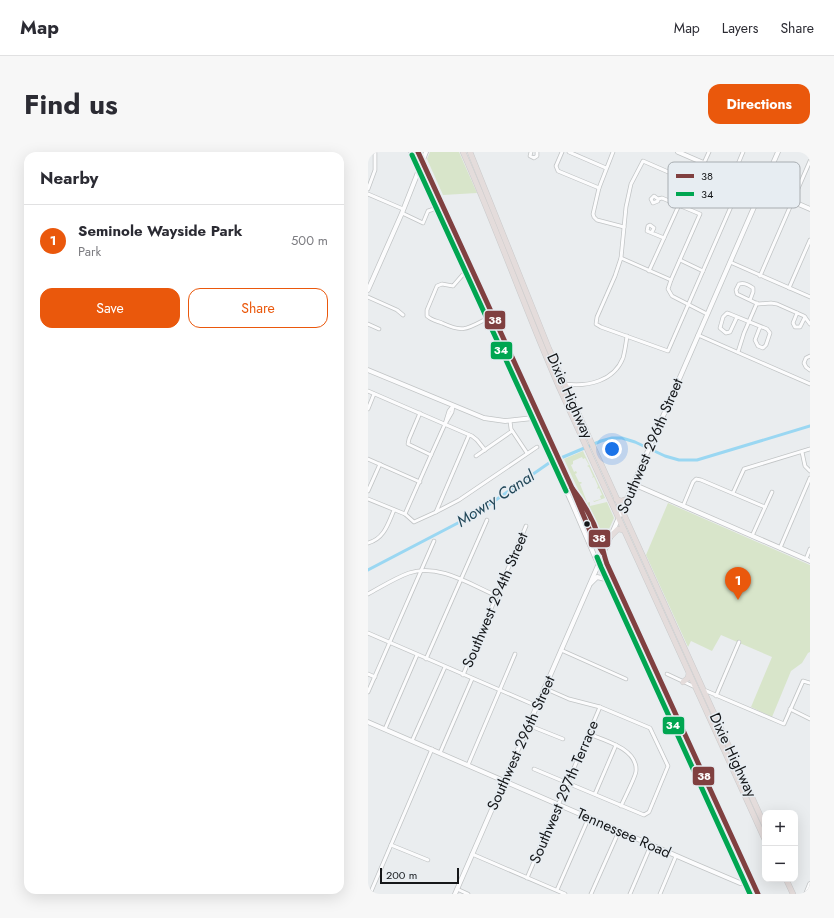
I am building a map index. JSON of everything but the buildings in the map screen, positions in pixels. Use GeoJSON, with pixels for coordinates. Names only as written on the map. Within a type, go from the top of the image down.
{"type":"FeatureCollection","features":[{"type":"Feature","properties":{"kind":"highway"},"geometry":{"type":"LineString","coordinates":[[464,152],[470,159],[477,176],[481,178]]}},
{"type":"Feature","properties":{"kind":"highway","name":"Dixie Highway"},"geometry":{"type":"LineString","coordinates":[[464,152],[559,387],[587,442],[593,448],[704,690]]}},
{"type":"Feature","properties":{"kind":"highway","name":"Dixie Highway"},"geometry":{"type":"LineString","coordinates":[[470,152],[580,419],[588,450],[595,467],[689,672]]}},
{"type":"Feature","properties":{"kind":"highway"},"geometry":{"type":"LineString","coordinates":[[486,206],[493,215],[501,235],[505,237]]}},
{"type":"Feature","properties":{"kind":"highway"},"geometry":{"type":"LineString","coordinates":[[502,245],[506,248],[514,267],[520,276]]}},
{"type":"Feature","properties":{"kind":"highway"},"geometry":{"type":"LineString","coordinates":[[543,350],[549,356],[561,383],[565,384]]}},
{"type":"Feature","properties":{"kind":"highway"},"geometry":{"type":"LineString","coordinates":[[559,387],[564,390],[574,413],[580,419]]}},
{"type":"Feature","properties":{"kind":"highway"},"geometry":{"type":"LineString","coordinates":[[595,467],[601,472],[616,507],[622,511]]}},
{"type":"Feature","properties":{"kind":"highway"},"geometry":{"type":"LineString","coordinates":[[616,499],[621,501],[627,498]]}},
{"type":"Feature","properties":{"kind":"highway"},"geometry":{"type":"LineString","coordinates":[[618,519],[624,524],[640,557],[646,564]]}},
{"type":"Feature","properties":{"kind":"highway"},"geometry":{"type":"LineString","coordinates":[[610,537],[618,529],[624,530]]}},
{"type":"Feature","properties":{"kind":"highway"},"geometry":{"type":"LineString","coordinates":[[640,566],[647,573],[657,597],[662,598]]}},
{"type":"Feature","properties":{"kind":"highway"},"geometry":{"type":"LineString","coordinates":[[658,604],[661,605],[673,630],[679,637]]}},
{"type":"Feature","properties":{"kind":"highway"},"geometry":{"type":"LineString","coordinates":[[683,682],[688,678],[689,672]]}},
{"type":"Feature","properties":{"kind":"highway"},"geometry":{"type":"LineString","coordinates":[[689,672],[731,766],[738,773],[748,797],[752,797]]}},
{"type":"Feature","properties":{"kind":"highway"},"geometry":{"type":"LineString","coordinates":[[689,672],[692,673],[699,688],[704,690],[710,706]]}},
{"type":"Feature","properties":{"kind":"highway"},"geometry":{"type":"LineString","coordinates":[[695,687],[699,690],[706,703],[710,706]]}},
{"type":"Feature","properties":{"kind":"highway","name":"Dixie Highway"},"geometry":{"type":"LineString","coordinates":[[710,706],[762,819]]}},
{"type":"Feature","properties":{"kind":"highway","name":"Dixie Highway"},"geometry":{"type":"LineString","coordinates":[[731,766],[762,834]]}},
{"type":"Feature","properties":{"kind":"highway"},"geometry":{"type":"LineString","coordinates":[[750,808],[754,809],[762,826]]}},
{"type":"Feature","properties":{"kind":"highway"},"geometry":{"type":"LineString","coordinates":[[785,882],[790,894]]}},
{"type":"Feature","properties":{"kind":"highway"},"geometry":{"type":"LineString","coordinates":[[786,882],[793,894]]}},
{"type":"Feature","properties":{"kind":"highway"},"geometry":{"type":"LineString","coordinates":[[790,882],[796,894]]}},
{"type":"Feature","properties":{"kind":"street"},"geometry":{"type":"LineString","coordinates":[[368,189],[375,170],[374,152]]}},
{"type":"Feature","properties":{"kind":"street"},"geometry":{"type":"LineString","coordinates":[[411,152],[552,458],[593,554],[643,659],[750,894]]}},
{"type":"Feature","properties":{"kind":"street"},"geometry":{"type":"LineString","coordinates":[[368,290],[403,211],[426,152]]}},
{"type":"Feature","properties":{"kind":"street"},"geometry":{"type":"LineString","coordinates":[[531,152],[530,156],[534,158],[537,156],[537,152]]}},
{"type":"Feature","properties":{"kind":"street"},"geometry":{"type":"LineString","coordinates":[[562,152],[556,166],[558,171],[599,188]]}},
{"type":"Feature","properties":{"kind":"street"},"geometry":{"type":"LineString","coordinates":[[569,152],[606,168]]}},
{"type":"Feature","properties":{"kind":"street"},"geometry":{"type":"LineString","coordinates":[[613,152],[599,188],[593,214],[597,220],[624,227]]}},
{"type":"Feature","properties":{"kind":"street"},"geometry":{"type":"LineString","coordinates":[[678,152],[702,162]]}},
{"type":"Feature","properties":{"kind":"street"},"geometry":{"type":"LineString","coordinates":[[704,162],[709,152]]}},
{"type":"Feature","properties":{"kind":"street"},"geometry":{"type":"LineString","coordinates":[[739,162],[743,152]]}},
{"type":"Feature","properties":{"kind":"street","name":"Southwest 296th Street"},"geometry":{"type":"LineString","coordinates":[[774,162],[778,152]]}},
{"type":"Feature","properties":{"kind":"street"},"geometry":{"type":"LineString","coordinates":[[668,172],[643,161],[632,184],[626,207],[621,258],[615,276],[597,317],[596,324],[601,327],[668,351],[730,208]]}},
{"type":"Feature","properties":{"kind":"street"},"geometry":{"type":"LineString","coordinates":[[800,185],[810,161]]}},
{"type":"Feature","properties":{"kind":"street"},"geometry":{"type":"LineString","coordinates":[[413,185],[418,181],[424,182]]}},
{"type":"Feature","properties":{"kind":"street"},"geometry":{"type":"LineString","coordinates":[[368,194],[403,211],[423,223],[428,212],[437,208]]}},
{"type":"Feature","properties":{"kind":"street"},"geometry":{"type":"LineString","coordinates":[[658,199],[662,198],[668,201]]}},
{"type":"Feature","properties":{"kind":"street"},"geometry":{"type":"LineString","coordinates":[[800,205],[810,209]]}},
{"type":"Feature","properties":{"kind":"street"},"geometry":{"type":"LineString","coordinates":[[649,271],[677,208]]}},
{"type":"Feature","properties":{"kind":"street"},"geometry":{"type":"LineString","coordinates":[[685,208],[700,214],[668,289],[672,296],[707,314]]}},
{"type":"Feature","properties":{"kind":"street","name":"Southwest 296th Street"},"geometry":{"type":"LineString","coordinates":[[455,894],[754,208]]}},
{"type":"Feature","properties":{"kind":"street"},"geometry":{"type":"LineString","coordinates":[[760,276],[790,208]]}},
{"type":"Feature","properties":{"kind":"street"},"geometry":{"type":"LineString","coordinates":[[652,232],[664,238]]}},
{"type":"Feature","properties":{"kind":"street"},"geometry":{"type":"LineString","coordinates":[[789,288],[810,240]]}},
{"type":"Feature","properties":{"kind":"street"},"geometry":{"type":"LineString","coordinates":[[621,258],[671,280]]}},
{"type":"Feature","properties":{"kind":"street"},"geometry":{"type":"LineString","coordinates":[[680,260],[703,271]]}},
{"type":"Feature","properties":{"kind":"street"},"geometry":{"type":"LineString","coordinates":[[730,262],[810,297]]}},
{"type":"Feature","properties":{"kind":"street"},"geometry":{"type":"LineString","coordinates":[[466,271],[453,286],[442,284],[437,286],[426,314],[430,318],[458,329],[466,328],[488,318]]}},
{"type":"Feature","properties":{"kind":"street"},"geometry":{"type":"LineString","coordinates":[[750,300],[753,288],[746,284],[739,284],[736,290],[738,294],[750,300],[757,303],[774,303],[806,317],[810,324]]}},
{"type":"Feature","properties":{"kind":"street"},"geometry":{"type":"LineString","coordinates":[[368,297],[397,310],[403,315]]}},
{"type":"Feature","properties":{"kind":"street"},"geometry":{"type":"LineString","coordinates":[[738,352],[757,303]]}},
{"type":"Feature","properties":{"kind":"street"},"geometry":{"type":"LineString","coordinates":[[797,313],[793,323],[795,327],[800,327],[806,317]]}},
{"type":"Feature","properties":{"kind":"street"},"geometry":{"type":"LineString","coordinates":[[737,317],[730,332],[726,332],[720,328],[723,317],[726,314],[730,314],[767,329],[770,333],[766,345],[763,348],[758,346],[755,340],[760,327]]}},
{"type":"Feature","properties":{"kind":"street"},"geometry":{"type":"LineString","coordinates":[[368,324],[379,329]]}},
{"type":"Feature","properties":{"kind":"street"},"geometry":{"type":"LineString","coordinates":[[698,335],[810,384]]}},
{"type":"Feature","properties":{"kind":"street"},"geometry":{"type":"LineString","coordinates":[[565,384],[589,383],[603,380],[610,375],[618,368],[623,358],[627,336]]}},
{"type":"Feature","properties":{"kind":"street"},"geometry":{"type":"LineString","coordinates":[[810,356],[806,358],[804,363],[810,370]]}},
{"type":"Feature","properties":{"kind":"street"},"geometry":{"type":"LineString","coordinates":[[368,370],[484,418],[499,421],[510,421],[533,418]]}},
{"type":"Feature","properties":{"kind":"street"},"geometry":{"type":"LineString","coordinates":[[368,391],[469,435],[477,440],[485,450]]}},
{"type":"Feature","properties":{"kind":"street"},"geometry":{"type":"LineString","coordinates":[[368,409],[374,394]]}},
{"type":"Feature","properties":{"kind":"street"},"geometry":{"type":"LineString","coordinates":[[405,514],[445,424],[450,416],[453,406]]}},
{"type":"Feature","properties":{"kind":"street"},"geometry":{"type":"LineString","coordinates":[[420,413],[408,440],[408,444],[432,455]]}},
{"type":"Feature","properties":{"kind":"street"},"geometry":{"type":"LineString","coordinates":[[510,421],[512,431],[527,453]]}},
{"type":"Feature","properties":{"kind":"street"},"geometry":{"type":"LineString","coordinates":[[476,456],[512,431]]}},
{"type":"Feature","properties":{"kind":"street"},"geometry":{"type":"LineString","coordinates":[[436,512],[469,435]]}},
{"type":"Feature","properties":{"kind":"street"},"geometry":{"type":"LineString","coordinates":[[368,499],[405,514],[410,520],[416,522],[459,500],[537,447]]}},
{"type":"Feature","properties":{"kind":"street"},"geometry":{"type":"LineString","coordinates":[[733,493],[744,469],[802,452],[810,448]]}},
{"type":"Feature","properties":{"kind":"street"},"geometry":{"type":"LineString","coordinates":[[802,452],[806,466],[810,471]]}},
{"type":"Feature","properties":{"kind":"street"},"geometry":{"type":"LineString","coordinates":[[368,459],[420,482]]}},
{"type":"Feature","properties":{"kind":"street"},"geometry":{"type":"LineString","coordinates":[[368,491],[380,464]]}},
{"type":"Feature","properties":{"kind":"street"},"geometry":{"type":"LineString","coordinates":[[780,548],[810,478]]}},
{"type":"Feature","properties":{"kind":"street"},"geometry":{"type":"LineString","coordinates":[[683,506],[693,482],[696,479],[765,507]]}},
{"type":"Feature","properties":{"kind":"street"},"geometry":{"type":"LineString","coordinates":[[633,484],[808,560],[810,549]]}},
{"type":"Feature","properties":{"kind":"street"},"geometry":{"type":"LineString","coordinates":[[752,536],[772,492]]}},
{"type":"Feature","properties":{"kind":"street"},"geometry":{"type":"LineString","coordinates":[[440,501],[446,506]]}},
{"type":"Feature","properties":{"kind":"street"},"geometry":{"type":"LineString","coordinates":[[368,543],[376,540],[383,534],[394,510]]}},
{"type":"Feature","properties":{"kind":"street"},"geometry":{"type":"LineString","coordinates":[[426,659],[487,520]]}},
{"type":"Feature","properties":{"kind":"street","name":"Southwest 294th Street"},"geometry":{"type":"LineString","coordinates":[[463,674],[526,526]]}},
{"type":"Feature","properties":{"kind":"street"},"geometry":{"type":"LineString","coordinates":[[368,692],[434,542]]}},
{"type":"Feature","properties":{"kind":"street"},"geometry":{"type":"LineString","coordinates":[[593,554],[602,554]]}},
{"type":"Feature","properties":{"kind":"street"},"geometry":{"type":"LineString","coordinates":[[368,594],[412,572],[441,572],[497,596]]}},
{"type":"Feature","properties":{"kind":"street"},"geometry":{"type":"LineString","coordinates":[[590,584],[598,577],[605,579]]}},
{"type":"Feature","properties":{"kind":"street"},"geometry":{"type":"LineString","coordinates":[[368,633],[537,706]]}},
{"type":"Feature","properties":{"kind":"street"},"geometry":{"type":"LineString","coordinates":[[716,696],[739,642]]}},
{"type":"Feature","properties":{"kind":"street"},"geometry":{"type":"LineString","coordinates":[[561,650],[626,679]]}},
{"type":"Feature","properties":{"kind":"street"},"geometry":{"type":"LineString","coordinates":[[468,765],[515,654]]}},
{"type":"Feature","properties":{"kind":"street"},"geometry":{"type":"LineString","coordinates":[[385,729],[417,655]]}},
{"type":"Feature","properties":{"kind":"street"},"geometry":{"type":"LineString","coordinates":[[412,741],[445,667]]}},
{"type":"Feature","properties":{"kind":"street"},"geometry":{"type":"LineString","coordinates":[[368,674],[374,677]]}},
{"type":"Feature","properties":{"kind":"street"},"geometry":{"type":"LineString","coordinates":[[666,674],[695,687]]}},
{"type":"Feature","properties":{"kind":"street"},"geometry":{"type":"LineString","coordinates":[[440,753],[472,679]]}},
{"type":"Feature","properties":{"kind":"street"},"geometry":{"type":"LineString","coordinates":[[704,690],[784,724],[803,681],[810,683]]}},
{"type":"Feature","properties":{"kind":"street"},"geometry":{"type":"LineString","coordinates":[[534,768],[641,815],[647,814],[668,766],[650,728],[600,707],[569,699],[544,688]]}},
{"type":"Feature","properties":{"kind":"street","name":"Southwest 297th Terrace"},"geometry":{"type":"LineString","coordinates":[[527,878],[600,707]]}},
{"type":"Feature","properties":{"kind":"street"},"geometry":{"type":"LineString","coordinates":[[790,710],[810,718]]}},
{"type":"Feature","properties":{"kind":"street","name":"Tennessee Road"},"geometry":{"type":"LineString","coordinates":[[368,722],[676,856],[740,883],[745,883]]}},
{"type":"Feature","properties":{"kind":"street"},"geometry":{"type":"LineString","coordinates":[[528,725],[563,739]]}},
{"type":"Feature","properties":{"kind":"street"},"geometry":{"type":"LineString","coordinates":[[589,734],[628,752],[634,760],[636,771],[621,806]]}},
{"type":"Feature","properties":{"kind":"street"},"geometry":{"type":"LineString","coordinates":[[595,794],[616,746]]}},
{"type":"Feature","properties":{"kind":"street"},"geometry":{"type":"LineString","coordinates":[[370,894],[432,749]]}},
{"type":"Feature","properties":{"kind":"street"},"geometry":{"type":"LineString","coordinates":[[557,890],[589,817]]}},
{"type":"Feature","properties":{"kind":"street"},"geometry":{"type":"LineString","coordinates":[[591,894],[619,831]]}},
{"type":"Feature","properties":{"kind":"street"},"geometry":{"type":"LineString","coordinates":[[391,844],[428,860]]}},
{"type":"Feature","properties":{"kind":"street"},"geometry":{"type":"LineString","coordinates":[[630,894],[651,845]]}},
{"type":"Feature","properties":{"kind":"street"},"geometry":{"type":"LineString","coordinates":[[472,854],[565,894]]}},
{"type":"Feature","properties":{"kind":"street"},"geometry":{"type":"LineString","coordinates":[[660,894],[676,856]]}},
{"type":"Feature","properties":{"kind":"street"},"geometry":{"type":"LineString","coordinates":[[806,894],[810,884]]}},
{"type":"Feature","properties":{"kind":"street"},"geometry":{"type":"LineString","coordinates":[[457,889],[468,894]]}},
{"type":"Feature","properties":{"kind":"green space"},"geometry":{"type":"Polygon","coordinates":[[[430,152],[459,152],[477,193],[443,195],[427,159],[430,152]]]}},
{"type":"Feature","properties":{"kind":"green space"},"geometry":{"type":"Polygon","coordinates":[[[583,451],[605,498],[594,502],[593,500],[601,499],[600,496],[602,495],[599,488],[597,489],[598,486],[594,477],[592,478],[593,476],[589,467],[587,466],[589,465],[585,458],[583,459],[582,457],[573,461],[573,464],[571,465],[574,472],[576,471],[577,473],[575,474],[579,482],[582,483],[580,484],[587,502],[585,503],[564,459],[583,451]]]}},
{"type":"Feature","properties":{"kind":"green space"},"geometry":{"type":"Polygon","coordinates":[[[590,502],[590,506],[607,502],[614,518],[604,540],[586,503],[590,502]]]}},
{"type":"Feature","properties":{"kind":"green space"},"geometry":{"type":"Polygon","coordinates":[[[668,503],[810,565],[810,652],[802,663],[791,671],[772,717],[751,707],[772,657],[721,635],[712,651],[691,641],[688,647],[646,555],[668,503]]]}},
{"type":"Feature","properties":{"kind":"waterway","name":"Mowry Canal"},"geometry":{"type":"LineString","coordinates":[[368,570],[477,513],[549,463],[601,441],[612,438],[622,438],[635,442],[665,456],[679,460],[697,460],[810,426]]}},
{"type":"Feature","properties":{"kind":"transit line","name":"38"},"geometry":{"type":"LineString","coordinates":[[418,152],[572,488]]}},
{"type":"Feature","properties":{"kind":"transit line","name":"34"},"geometry":{"type":"LineString","coordinates":[[412,155],[566,491]]}},
{"type":"Feature","properties":{"kind":"transit line","name":"38"},"geometry":{"type":"LineString","coordinates":[[603,553],[590,531],[572,488],[585,506],[598,533],[607,564],[758,894]]}},
{"type":"Feature","properties":{"kind":"transit line","name":"34"},"geometry":{"type":"LineString","coordinates":[[597,557],[750,894]]}},
{"type":"Feature","properties":{"kind":"place","name":"Seminole Wayside Park"},"geometry":{"type":"Point","coordinates":[738,600]}}]}
